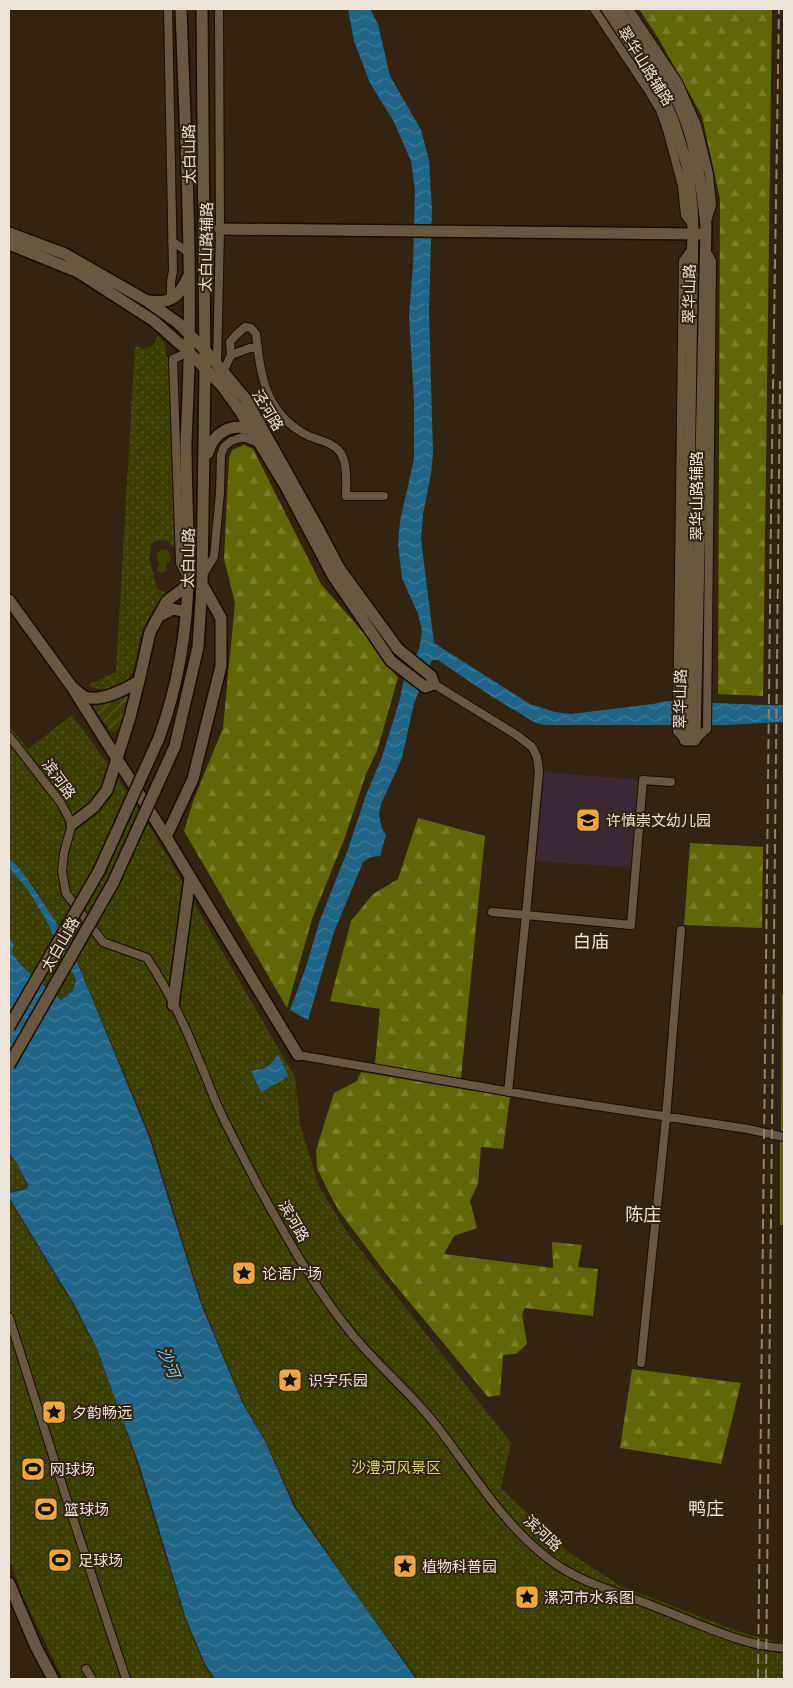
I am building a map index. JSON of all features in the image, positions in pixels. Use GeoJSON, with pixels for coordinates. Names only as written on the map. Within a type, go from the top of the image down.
{"type":"FeatureCollection","features":[{"type":"Feature","properties":{"kind":"main road","name":"太白山路"},"geometry":{"type":"LineString","coordinates":[[9,1027],[99,871],[165,721],[179,664],[188,582],[186,444],[190,352],[189,253],[181,9]]}},
{"type":"Feature","properties":{"kind":"main road","name":"太白山路"},"geometry":{"type":"LineString","coordinates":[[9,1065],[113,884],[175,746],[198,647],[205,467],[202,9]]}},
{"type":"Feature","properties":{"kind":"main road","name":"翠华山路"},"geometry":{"type":"LineString","coordinates":[[607,9],[658,86],[673,120],[687,165],[692,207],[691,733]]}},
{"type":"Feature","properties":{"kind":"main road","name":"翠华山路"},"geometry":{"type":"LineString","coordinates":[[617,9],[650,56],[678,103],[691,140],[701,180],[705,248],[691,689]]}},
{"type":"Feature","properties":{"kind":"main road"},"geometry":{"type":"LineString","coordinates":[[220,229],[705,229]]}},
{"type":"Feature","properties":{"kind":"main road","name":"泾河路"},"geometry":{"type":"LineString","coordinates":[[9,233],[65,254],[147,300],[178,323],[205,350],[245,398],[339,568],[398,649],[430,682]]}},
{"type":"Feature","properties":{"kind":"main road","name":"泾河路"},"geometry":{"type":"LineString","coordinates":[[9,244],[78,272],[154,321],[190,352],[223,387],[240,411],[286,487],[333,576],[391,660],[430,682]]}},
{"type":"Feature","properties":{"kind":"main road"},"geometry":{"type":"LineString","coordinates":[[147,300],[162,302],[171,299],[182,290],[189,276]]}},
{"type":"Feature","properties":{"kind":"main road"},"geometry":{"type":"LineString","coordinates":[[205,467],[210,443],[218,434],[240,426],[250,429]]}},
{"type":"Feature","properties":{"kind":"main road"},"geometry":{"type":"LineString","coordinates":[[166,837],[193,779],[221,666],[221,618],[202,580]]}},
{"type":"Feature","properties":{"kind":"main road"},"geometry":{"type":"LineString","coordinates":[[72,824],[94,807],[105,787],[117,758],[130,717],[150,632],[167,601],[188,582]]}},
{"type":"Feature","properties":{"kind":"main road"},"geometry":{"type":"LineString","coordinates":[[9,600],[72,687],[166,837],[298,1055]]}},
{"type":"Feature","properties":{"kind":"main road"},"geometry":{"type":"LineString","coordinates":[[159,616],[173,609],[186,612]]}},
{"type":"Feature","properties":{"kind":"main road"},"geometry":{"type":"LineString","coordinates":[[72,687],[85,697],[96,698],[122,692],[139,681]]}},
{"type":"Feature","properties":{"kind":"main road"},"geometry":{"type":"LineString","coordinates":[[173,1005],[190,878]]}},
{"type":"Feature","properties":{"kind":"main road"},"geometry":{"type":"LineString","coordinates":[[9,1584],[36,1647],[53,1679]]}},
{"type":"Feature","properties":{"kind":"street"},"geometry":{"type":"LineString","coordinates":[[168,9],[172,241],[171,299]]}},
{"type":"Feature","properties":{"kind":"street","name":"太白山路辅路"},"geometry":{"type":"LineString","coordinates":[[219,9],[220,368]]}},
{"type":"Feature","properties":{"kind":"street","name":"翠华山路辅路"},"geometry":{"type":"LineString","coordinates":[[594,9],[660,110],[682,186],[684,215],[692,230]]}},
{"type":"Feature","properties":{"kind":"street","name":"翠华山路辅路"},"geometry":{"type":"LineString","coordinates":[[629,9],[678,82],[697,125],[709,174],[712,205],[705,229]]}},
{"type":"Feature","properties":{"kind":"street"},"geometry":{"type":"LineString","coordinates":[[172,241],[189,253]]}},
{"type":"Feature","properties":{"kind":"street"},"geometry":{"type":"LineString","coordinates":[[205,262],[220,252]]}},
{"type":"Feature","properties":{"kind":"street"},"geometry":{"type":"LineString","coordinates":[[231,355],[230,342],[245,327],[251,328],[256,334],[264,384],[272,404],[287,422],[303,434],[328,443],[339,450],[345,462],[346,496],[384,496]]}},
{"type":"Feature","properties":{"kind":"street"},"geometry":{"type":"LineString","coordinates":[[220,368],[231,355],[250,348],[258,348]]}},
{"type":"Feature","properties":{"kind":"street"},"geometry":{"type":"LineString","coordinates":[[188,582],[180,563],[173,359],[190,352]]}},
{"type":"Feature","properties":{"kind":"street"},"geometry":{"type":"LineString","coordinates":[[202,580],[214,557],[220,493],[221,455],[224,447],[231,441],[243,437],[259,442]]}},
{"type":"Feature","properties":{"kind":"street"},"geometry":{"type":"LineString","coordinates":[[430,682],[518,736],[532,747],[537,757],[539,771],[508,1092]]}},
{"type":"Feature","properties":{"kind":"street"},"geometry":{"type":"LineString","coordinates":[[691,689],[691,733]]}},
{"type":"Feature","properties":{"kind":"street","name":"滨河路"},"geometry":{"type":"LineString","coordinates":[[9,736],[61,803],[72,824],[64,853],[62,871],[66,893],[103,942],[147,958],[173,1005],[209,1081],[220,1109],[257,1183],[314,1280],[353,1335],[435,1424],[478,1483],[523,1536],[550,1560],[576,1576],[608,1590],[746,1642],[784,1648]]}},
{"type":"Feature","properties":{"kind":"street"},"geometry":{"type":"LineString","coordinates":[[492,912],[631,925],[643,780],[671,782]]}},
{"type":"Feature","properties":{"kind":"street"},"geometry":{"type":"LineString","coordinates":[[641,1363],[666,1118],[681,930]]}},
{"type":"Feature","properties":{"kind":"street"},"geometry":{"type":"LineString","coordinates":[[298,1055],[508,1092],[784,1137]]}},
{"type":"Feature","properties":{"kind":"street"},"geometry":{"type":"LineString","coordinates":[[9,1317],[50,1450],[126,1679]]}},
{"type":"Feature","properties":{"kind":"street"},"geometry":{"type":"LineString","coordinates":[[86,1669],[92,1679]]}},
{"type":"Feature","properties":{"kind":"shaded area","name":"许慎崇文幼儿园"},"geometry":{"type":"Polygon","coordinates":[[[544,772],[640,780],[633,868],[536,861],[544,772]]]}},
{"type":"Feature","properties":{"kind":"green space"},"geometry":{"type":"Polygon","coordinates":[[[639,9],[772,9],[763,696],[718,694],[720,199],[702,116],[660,41],[639,9]]]}},
{"type":"Feature","properties":{"kind":"green space"},"geometry":{"type":"Polygon","coordinates":[[[158,336],[165,345],[166,356],[170,360],[177,546],[170,546],[169,541],[159,540],[151,543],[149,557],[157,589],[166,592],[144,626],[133,671],[129,678],[114,688],[95,688],[88,685],[116,672],[135,346],[146,349],[153,345],[158,336]]]}},
{"type":"Feature","properties":{"kind":"green space"},"geometry":{"type":"Polygon","coordinates":[[[244,445],[253,449],[321,584],[374,645],[398,678],[377,751],[366,774],[344,840],[312,919],[287,1008],[184,831],[194,799],[223,728],[235,603],[224,559],[229,459],[232,450],[244,445]]]}},
{"type":"Feature","properties":{"kind":"green space"},"geometry":{"type":"Polygon","coordinates":[[[163,549],[168,550],[171,557],[170,561],[166,564],[167,571],[161,573],[157,570],[160,564],[157,556],[158,552],[163,549]]]}},
{"type":"Feature","properties":{"kind":"green space"},"geometry":{"type":"Polygon","coordinates":[[[128,696],[130,700],[122,723],[116,732],[110,731],[94,708],[95,705],[128,696]]]}},
{"type":"Feature","properties":{"kind":"green space","name":"沙澧河风景区"},"geometry":{"type":"Polygon","coordinates":[[[72,715],[118,778],[156,837],[295,1077],[300,1124],[319,1187],[349,1235],[511,1443],[501,1488],[568,1552],[621,1586],[737,1631],[777,1642],[784,1642],[784,1679],[418,1679],[363,1604],[295,1505],[266,1442],[242,1400],[202,1303],[151,1137],[78,963],[55,920],[34,887],[9,858],[9,726],[28,749],[72,715]]]}},
{"type":"Feature","properties":{"kind":"green space"},"geometry":{"type":"Polygon","coordinates":[[[418,818],[485,836],[461,1078],[375,1064],[380,1009],[330,1001],[351,921],[373,894],[398,879],[418,818]]]}},
{"type":"Feature","properties":{"kind":"green space"},"geometry":{"type":"Polygon","coordinates":[[[690,843],[763,847],[762,928],[684,925],[690,843]]]}},
{"type":"Feature","properties":{"kind":"green space"},"geometry":{"type":"Polygon","coordinates":[[[9,867],[29,890],[38,905],[76,980],[73,991],[61,1000],[23,966],[12,953],[14,944],[9,938],[9,867]]]}},
{"type":"Feature","properties":{"kind":"green space"},"geometry":{"type":"Polygon","coordinates":[[[784,993],[784,1132],[781,1131],[782,995],[784,993]]]}},
{"type":"Feature","properties":{"kind":"green space"},"geometry":{"type":"Polygon","coordinates":[[[361,1072],[510,1097],[503,1149],[481,1147],[478,1184],[470,1201],[477,1228],[454,1236],[444,1254],[553,1268],[552,1242],[582,1245],[578,1267],[598,1269],[593,1316],[525,1308],[522,1314],[527,1344],[516,1354],[503,1355],[500,1395],[488,1397],[387,1275],[339,1211],[317,1168],[316,1150],[334,1093],[357,1081],[361,1072]]]}},
{"type":"Feature","properties":{"kind":"green space"},"geometry":{"type":"Polygon","coordinates":[[[780,1140],[784,1141],[784,1225],[780,1225],[780,1140]]]}},
{"type":"Feature","properties":{"kind":"green space"},"geometry":{"type":"Polygon","coordinates":[[[9,1155],[16,1162],[27,1185],[26,1188],[9,1192],[9,1155]]]}},
{"type":"Feature","properties":{"kind":"green space"},"geometry":{"type":"Polygon","coordinates":[[[9,1199],[73,1305],[97,1350],[138,1467],[185,1619],[204,1665],[214,1679],[63,1679],[22,1594],[9,1557],[9,1199]]]}},
{"type":"Feature","properties":{"kind":"green space"},"geometry":{"type":"Polygon","coordinates":[[[632,1369],[741,1383],[721,1464],[620,1448],[632,1369]]]}},
{"type":"Feature","properties":{"kind":"water"},"geometry":{"type":"Polygon","coordinates":[[[348,9],[370,9],[378,24],[390,76],[421,130],[429,160],[432,209],[429,311],[433,453],[421,539],[434,643],[530,704],[555,712],[571,714],[666,701],[784,705],[784,722],[726,725],[544,725],[536,723],[491,696],[438,660],[432,660],[414,703],[402,758],[381,804],[379,814],[382,829],[386,835],[380,856],[371,857],[363,862],[334,932],[308,1020],[290,1010],[306,967],[320,920],[382,757],[403,683],[419,649],[422,631],[418,614],[402,578],[398,544],[400,521],[414,459],[414,400],[409,316],[413,266],[415,190],[411,161],[394,122],[370,83],[354,41],[348,9]]]}},
{"type":"Feature","properties":{"kind":"water","name":"沙河"},"geometry":{"type":"Polygon","coordinates":[[[9,859],[17,865],[55,920],[78,964],[149,1137],[201,1304],[242,1402],[266,1443],[294,1507],[416,1679],[215,1679],[205,1664],[186,1619],[140,1467],[97,1349],[74,1304],[10,1199],[9,1193],[26,1189],[28,1185],[9,1153],[9,938],[14,944],[12,953],[22,966],[61,1000],[73,991],[76,980],[45,918],[28,890],[9,867],[9,859]]]}},
{"type":"Feature","properties":{"kind":"water"},"geometry":{"type":"Polygon","coordinates":[[[278,1054],[288,1075],[261,1092],[251,1071],[267,1067],[278,1054]]]}},
{"type":"Feature","properties":{"kind":"railway"},"geometry":{"type":"LineString","coordinates":[[758,1679],[771,517],[779,9]]}},
{"type":"Feature","properties":{"kind":"railway"},"geometry":{"type":"LineString","coordinates":[[766,1679],[780,381]]}},
{"type":"Feature","properties":{"kind":"place","name":"许慎崇文幼儿园"},"geometry":{"type":"Point","coordinates":[588,820]}},
{"type":"Feature","properties":{"kind":"place","name":"论语广场"},"geometry":{"type":"Point","coordinates":[244,1273]}},
{"type":"Feature","properties":{"kind":"place","name":"识字乐园"},"geometry":{"type":"Point","coordinates":[290,1380]}},
{"type":"Feature","properties":{"kind":"place","name":"夕韵畅远"},"geometry":{"type":"Point","coordinates":[54,1412]}},
{"type":"Feature","properties":{"kind":"place","name":"网球场"},"geometry":{"type":"Point","coordinates":[33,1469]}},
{"type":"Feature","properties":{"kind":"place","name":"篮球场"},"geometry":{"type":"Point","coordinates":[46,1509]}},
{"type":"Feature","properties":{"kind":"place","name":"足球场"},"geometry":{"type":"Point","coordinates":[60,1560]}},
{"type":"Feature","properties":{"kind":"place","name":"植物科普园"},"geometry":{"type":"Point","coordinates":[405,1566]}},
{"type":"Feature","properties":{"kind":"place","name":"漯河市水系图"},"geometry":{"type":"Point","coordinates":[527,1597]}},
{"type":"Feature","properties":{"kind":"district","name":"白庙"},"geometry":{"type":"Point","coordinates":[591,941]}},
{"type":"Feature","properties":{"kind":"district","name":"陈庄"},"geometry":{"type":"Point","coordinates":[643,1214]}},
{"type":"Feature","properties":{"kind":"district","name":"鸭庄"},"geometry":{"type":"Point","coordinates":[706,1508]}}]}
